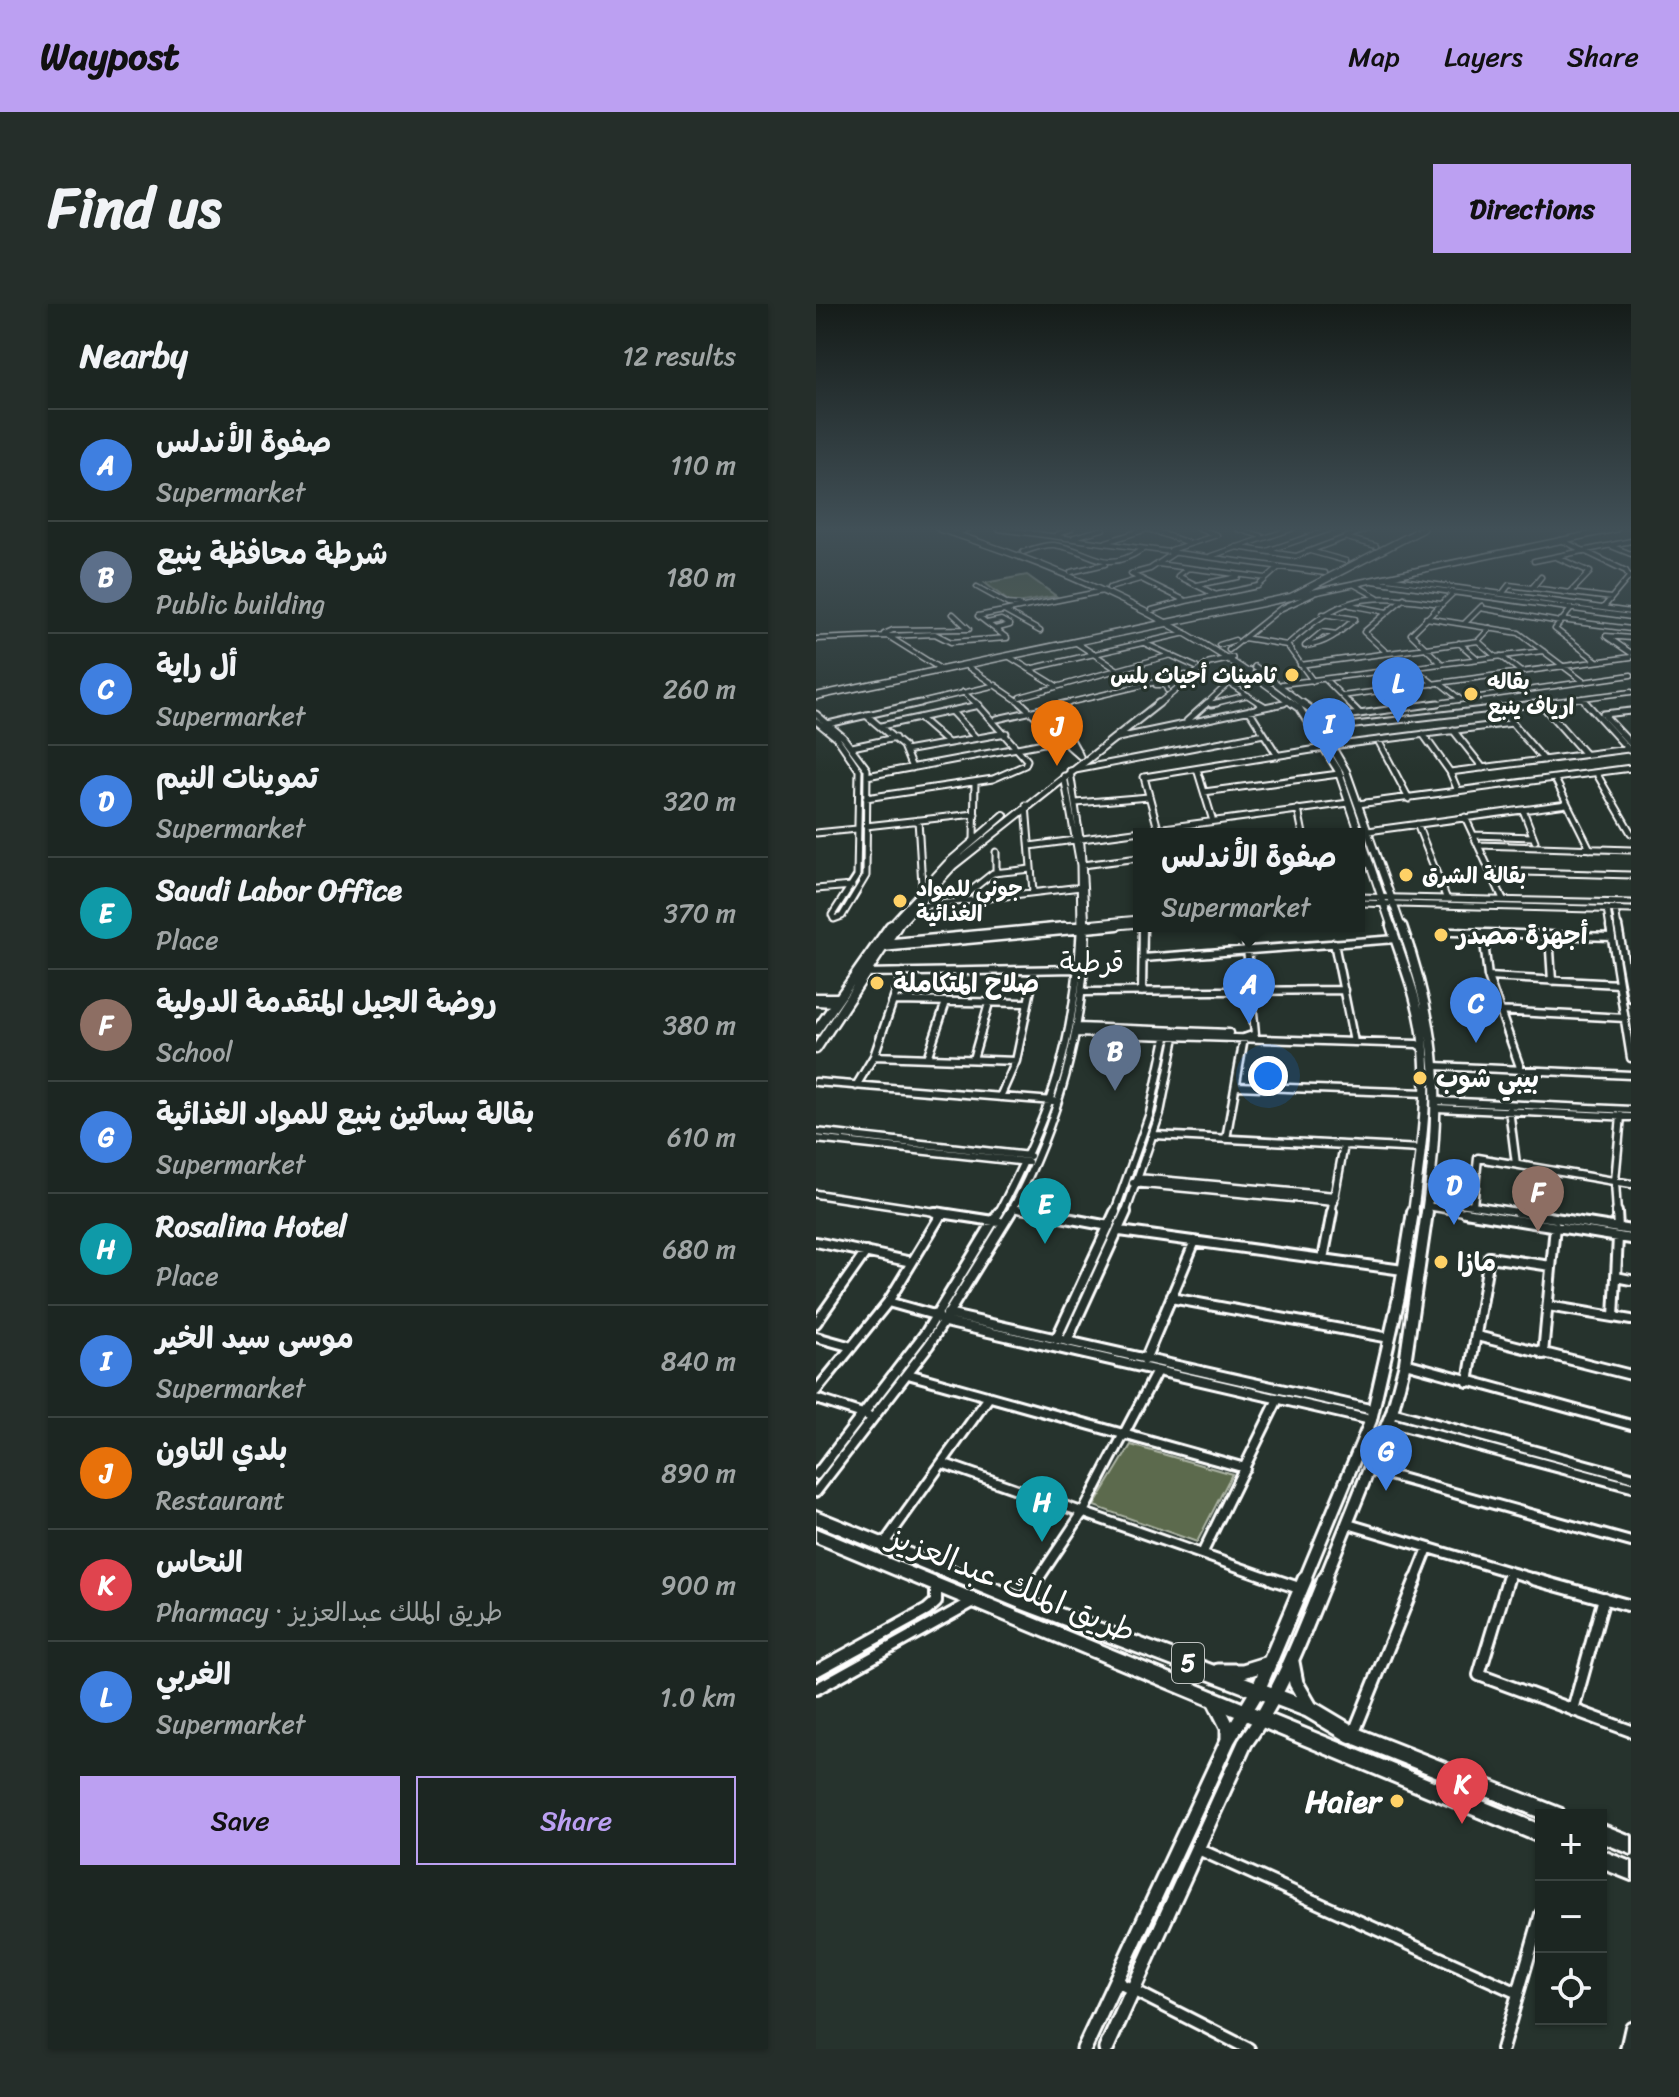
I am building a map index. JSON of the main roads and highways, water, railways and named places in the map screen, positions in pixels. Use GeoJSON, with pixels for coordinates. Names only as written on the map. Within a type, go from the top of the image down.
{"type":"FeatureCollection","features":[{"type":"Feature","properties":{"kind":"highway","name":"طريق الملك عبدالعزيز"},"geometry":{"type":"LineString","coordinates":[[816,1517],[1023,1602],[1311,1710],[1353,1735],[1541,1809]]}},
{"type":"Feature","properties":{"kind":"highway","name":"طريق الملك عبدالعزيز"},"geometry":{"type":"LineString","coordinates":[[816,1535],[1535,1832]]}},
{"type":"Feature","properties":{"kind":"highway"},"geometry":{"type":"LineString","coordinates":[[1607,1835],[1631,1845]]}},
{"type":"Feature","properties":{"kind":"highway"},"geometry":{"type":"LineString","coordinates":[[1607,1861],[1631,1871]]}},
{"type":"Feature","properties":{"kind":"main road"},"geometry":{"type":"LineString","coordinates":[[1084,2049],[1228,1740],[1253,1717],[1266,1694],[1269,1663],[1371,1420],[1403,1270],[1421,1149],[1425,1093],[1422,1035],[1388,898],[1368,831],[1339,774],[1319,724],[1309,708],[1282,684],[1143,610]]}},
{"type":"Feature","properties":{"kind":"main road"},"geometry":{"type":"LineString","coordinates":[[816,695],[1218,610]]}},
{"type":"Feature","properties":{"kind":"main road"},"geometry":{"type":"LineString","coordinates":[[816,695],[1225,610]]}},
{"type":"Feature","properties":{"kind":"main road"},"geometry":{"type":"LineString","coordinates":[[816,1031],[862,959],[922,885],[974,839],[1215,655],[1217,647]]}},
{"type":"Feature","properties":{"kind":"main road"},"geometry":{"type":"LineString","coordinates":[[1230,654],[1304,714],[1346,771],[1361,828]]}},
{"type":"Feature","properties":{"kind":"main road"},"geometry":{"type":"LineString","coordinates":[[816,1049],[881,946],[953,866],[1026,805],[1209,663],[1230,654]]}},
{"type":"Feature","properties":{"kind":"main road"},"geometry":{"type":"LineString","coordinates":[[1106,2049],[1245,1743],[1253,1717],[1292,1660],[1371,1470],[1392,1412],[1405,1363],[1437,1104],[1435,1066],[1422,983],[1371,864],[1365,842]]}},
{"type":"Feature","properties":{"kind":"main road"},"geometry":{"type":"LineString","coordinates":[[1292,1660],[1296,1683],[1311,1710]]}},
{"type":"Feature","properties":{"kind":"main road"},"geometry":{"type":"LineString","coordinates":[[1207,1670],[1243,1671],[1269,1663]]}},
{"type":"Feature","properties":{"kind":"main road"},"geometry":{"type":"LineString","coordinates":[[1213,1700],[1220,1707],[1228,1728],[1228,1740]]}},
{"type":"Feature","properties":{"kind":"main road"},"geometry":{"type":"LineString","coordinates":[[1245,1743],[1261,1730],[1283,1729]]}},
{"type":"Feature","properties":{"kind":"place","name":"ثاميناث أجياث بلس"},"geometry":{"type":"Point","coordinates":[1292,675]}},
{"type":"Feature","properties":{"kind":"place","name":"بقاله ارياف ينبع"},"geometry":{"type":"Point","coordinates":[1471,694]}},
{"type":"Feature","properties":{"kind":"place","name":"الغربي"},"geometry":{"type":"Point","coordinates":[1398,723]}},
{"type":"Feature","properties":{"kind":"place","name":"موسى سيد الخير"},"geometry":{"type":"Point","coordinates":[1329,764]}},
{"type":"Feature","properties":{"kind":"place","name":"بلدي التاون"},"geometry":{"type":"Point","coordinates":[1057,766]}},
{"type":"Feature","properties":{"kind":"place","name":"بقالة الشرق"},"geometry":{"type":"Point","coordinates":[1406,875]}},
{"type":"Feature","properties":{"kind":"place","name":"جوني للمواد الغذائية"},"geometry":{"type":"Point","coordinates":[900,901]}},
{"type":"Feature","properties":{"kind":"place","name":"أجهزة مصدر"},"geometry":{"type":"Point","coordinates":[1441,935]}},
{"type":"Feature","properties":{"kind":"place","name":"صلاح المتكاملة"},"geometry":{"type":"Point","coordinates":[877,983]}},
{"type":"Feature","properties":{"kind":"place","name":"صفوة الأندلس"},"geometry":{"type":"Point","coordinates":[1249,1024]}},
{"type":"Feature","properties":{"kind":"place","name":"أل راية"},"geometry":{"type":"Point","coordinates":[1476,1043]}},
{"type":"Feature","properties":{"kind":"place","name":"بيبي شوب"},"geometry":{"type":"Point","coordinates":[1420,1078]}},
{"type":"Feature","properties":{"kind":"place","name":"شرطة محافظة ينبع"},"geometry":{"type":"Point","coordinates":[1115,1091]}},
{"type":"Feature","properties":{"kind":"place","name":"تموينات النيم"},"geometry":{"type":"Point","coordinates":[1454,1225]}},
{"type":"Feature","properties":{"kind":"place","name":"روضة الجيل المتقدمة الدولية"},"geometry":{"type":"Point","coordinates":[1538,1232]}},
{"type":"Feature","properties":{"kind":"place","name":"Saudi Labor Office"},"geometry":{"type":"Point","coordinates":[1045,1244]}},
{"type":"Feature","properties":{"kind":"place","name":"مازا"},"geometry":{"type":"Point","coordinates":[1441,1262]}},
{"type":"Feature","properties":{"kind":"place","name":"بقالة بساتين ينبع للمواد الغذائية"},"geometry":{"type":"Point","coordinates":[1386,1491]}},
{"type":"Feature","properties":{"kind":"place","name":"Rosalina Hotel"},"geometry":{"type":"Point","coordinates":[1042,1542]}},
{"type":"Feature","properties":{"kind":"place","name":"Haier"},"geometry":{"type":"Point","coordinates":[1397,1801]}},
{"type":"Feature","properties":{"kind":"place","name":"النحاس"},"geometry":{"type":"Point","coordinates":[1462,1824]}},
{"type":"Feature","properties":{"kind":"district","name":"قرطبة"},"geometry":{"type":"Point","coordinates":[1092,962]}}]}
